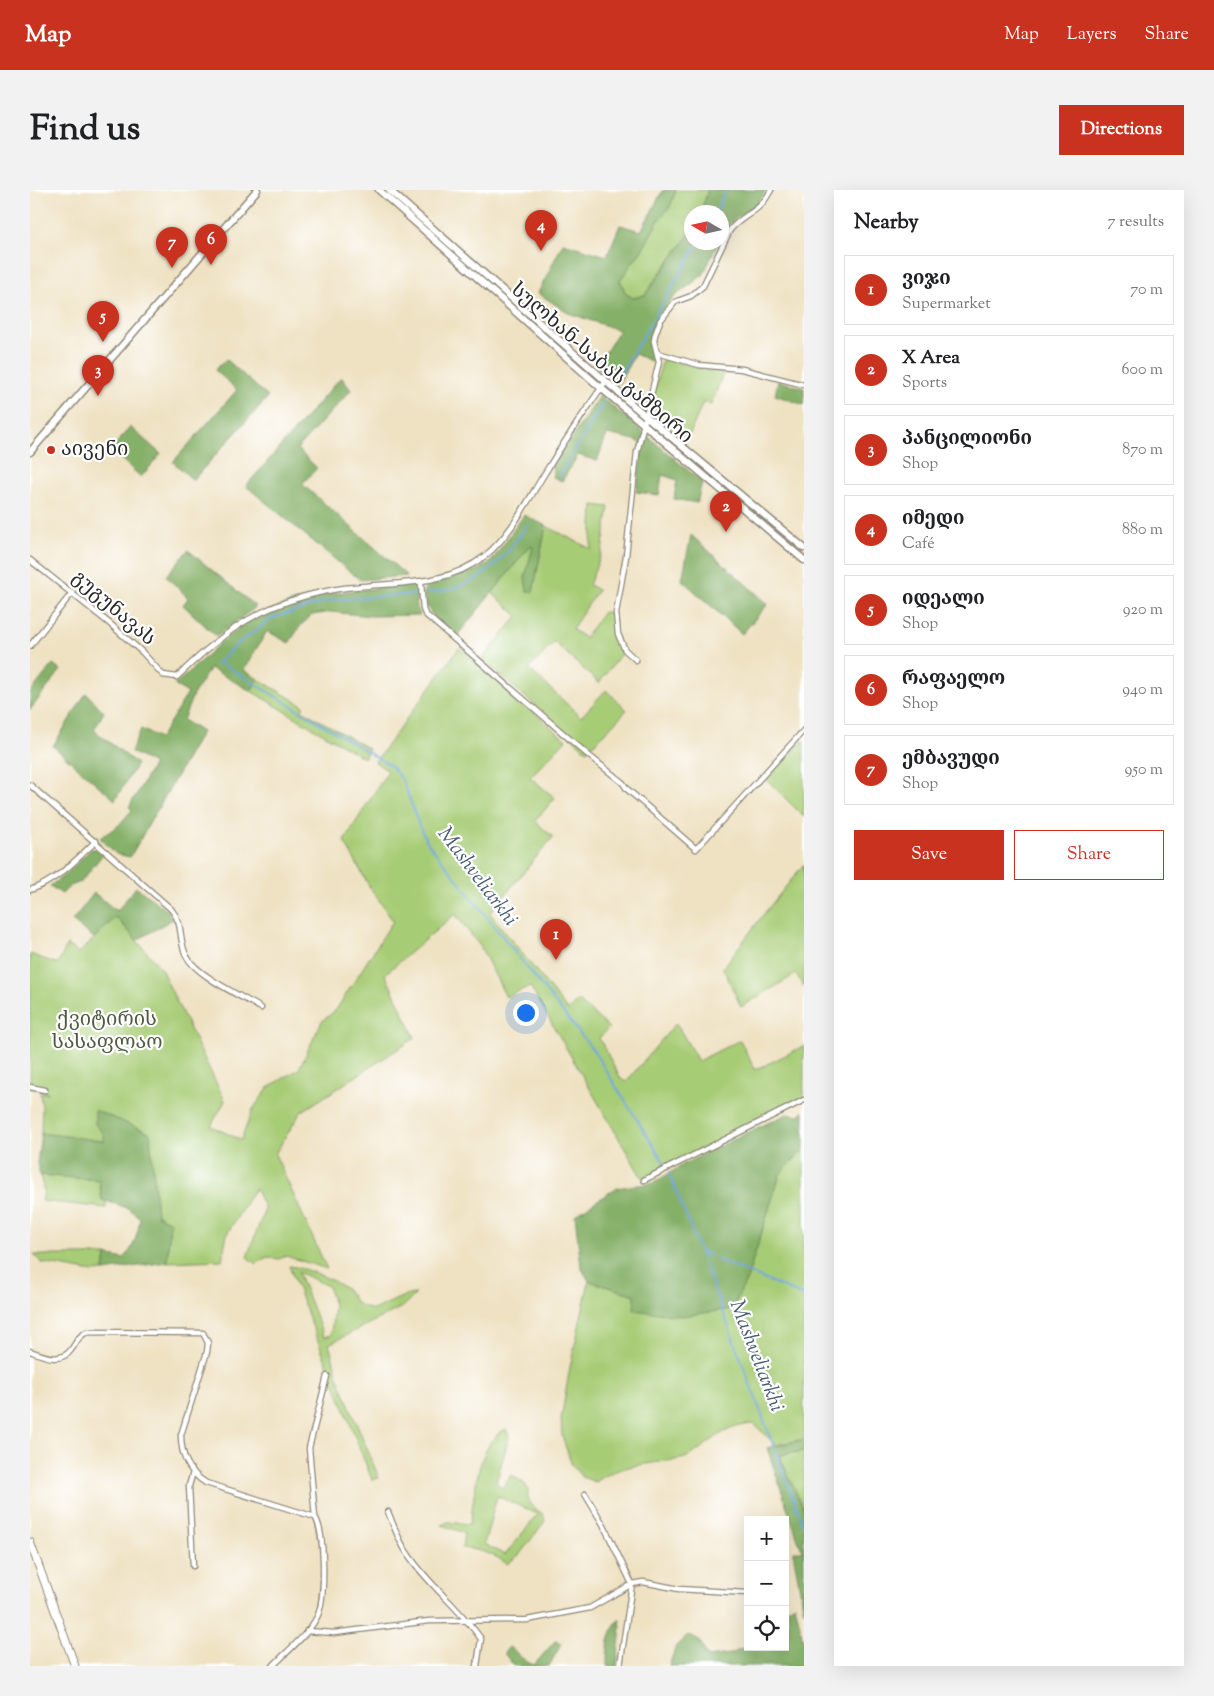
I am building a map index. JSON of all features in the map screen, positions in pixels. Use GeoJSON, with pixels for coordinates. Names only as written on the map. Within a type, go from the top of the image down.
{"type":"FeatureCollection","features":[{"type":"Feature","properties":{"kind":"main road"},"geometry":{"type":"LineString","coordinates":[[30,452],[258,190]]}},
{"type":"Feature","properties":{"kind":"main road","name":"სულხან-საბას გამზირი"},"geometry":{"type":"LineString","coordinates":[[378,190],[614,400],[804,560]]}},
{"type":"Feature","properties":{"kind":"main road","name":"სულხან-საბას გამზირი"},"geometry":{"type":"LineString","coordinates":[[389,190],[646,416],[804,548]]}},
{"type":"Feature","properties":{"kind":"main road"},"geometry":{"type":"LineString","coordinates":[[30,1542],[75,1666]]}},
{"type":"Feature","properties":{"kind":"street"},"geometry":{"type":"LineString","coordinates":[[636,660],[626,650],[618,634],[616,612],[626,556],[637,452],[659,362],[654,341],[660,321],[675,302],[691,296],[703,286],[730,230],[737,222],[758,210],[771,190]]}},
{"type":"Feature","properties":{"kind":"street"},"geometry":{"type":"LineString","coordinates":[[658,354],[699,365],[742,369],[804,385]]}},
{"type":"Feature","properties":{"kind":"street"},"geometry":{"type":"LineString","coordinates":[[606,381],[516,518],[486,555],[465,569],[421,583],[422,609],[696,848],[804,730]]}},
{"type":"Feature","properties":{"kind":"street","name":"გუგუნავას"},"geometry":{"type":"LineString","coordinates":[[30,560],[142,652],[163,675],[177,677],[202,653],[241,623],[274,605],[334,590],[421,583]]}},
{"type":"Feature","properties":{"kind":"street"},"geometry":{"type":"LineString","coordinates":[[30,646],[72,593]]}},
{"type":"Feature","properties":{"kind":"street"},"geometry":{"type":"LineString","coordinates":[[30,785],[96,841],[178,918],[183,949],[196,968],[261,1008]]}},
{"type":"Feature","properties":{"kind":"street"},"geometry":{"type":"LineString","coordinates":[[30,890],[50,882],[65,871],[96,841]]}},
{"type":"Feature","properties":{"kind":"street"},"geometry":{"type":"LineString","coordinates":[[30,1088],[45,1090]]}},
{"type":"Feature","properties":{"kind":"street"},"geometry":{"type":"LineString","coordinates":[[644,1180],[804,1100]]}},
{"type":"Feature","properties":{"kind":"street"},"geometry":{"type":"LineString","coordinates":[[30,1351],[52,1358],[64,1357],[71,1350],[77,1337],[87,1332],[203,1333],[208,1343],[207,1352],[181,1435],[181,1447],[193,1472],[206,1483],[315,1517]]}},
{"type":"Feature","properties":{"kind":"street"},"geometry":{"type":"LineString","coordinates":[[273,1666],[306,1631],[318,1615],[322,1593],[320,1535],[315,1517],[309,1448],[327,1376]]}},
{"type":"Feature","properties":{"kind":"street"},"geometry":{"type":"LineString","coordinates":[[193,1472],[189,1486],[193,1566]]}},
{"type":"Feature","properties":{"kind":"street"},"geometry":{"type":"LineString","coordinates":[[585,1494],[603,1524],[632,1584],[620,1666]]}},
{"type":"Feature","properties":{"kind":"street"},"geometry":{"type":"LineString","coordinates":[[388,1512],[407,1554],[443,1596],[468,1620],[481,1639],[477,1666]]}},
{"type":"Feature","properties":{"kind":"street"},"geometry":{"type":"LineString","coordinates":[[306,1631],[334,1633],[429,1621],[527,1620],[590,1608],[632,1584],[642,1582],[679,1589],[744,1593]]}},
{"type":"Feature","properties":{"kind":"green space"},"geometry":{"type":"Polygon","coordinates":[[[663,190],[676,190],[669,209],[660,218],[642,250],[620,280],[626,294],[633,298],[645,295],[684,242],[684,250],[715,250],[703,275],[674,297],[653,326],[648,344],[655,363],[635,354],[618,384],[597,367],[619,330],[568,313],[538,293],[563,243],[607,256],[620,225],[641,231],[663,190]]]}},
{"type":"Feature","properties":{"kind":"green space"},"geometry":{"type":"Polygon","coordinates":[[[676,190],[708,190],[703,205],[684,205],[684,242],[645,295],[633,298],[626,294],[620,280],[642,250],[660,218],[669,209],[676,190]]]}},
{"type":"Feature","properties":{"kind":"green space"},"geometry":{"type":"Polygon","coordinates":[[[708,190],[766,190],[758,203],[733,220],[729,225],[729,205],[703,205],[708,190]]]}},
{"type":"Feature","properties":{"kind":"green space"},"geometry":{"type":"Polygon","coordinates":[[[663,358],[710,371],[724,371],[711,405],[703,402],[687,441],[649,411],[663,358]]]}},
{"type":"Feature","properties":{"kind":"green space"},"geometry":{"type":"Polygon","coordinates":[[[226,359],[268,397],[193,480],[173,462],[237,390],[215,370],[226,359]]]}},
{"type":"Feature","properties":{"kind":"green space"},"geometry":{"type":"Polygon","coordinates":[[[341,377],[351,390],[297,449],[317,468],[302,484],[407,576],[360,580],[246,486],[341,377]]]}},
{"type":"Feature","properties":{"kind":"green space"},"geometry":{"type":"Polygon","coordinates":[[[778,381],[804,388],[804,405],[775,395],[778,381]]]}},
{"type":"Feature","properties":{"kind":"green space"},"geometry":{"type":"Polygon","coordinates":[[[600,396],[702,482],[697,503],[674,499],[677,480],[662,475],[659,495],[636,492],[643,444],[635,440],[607,434],[597,461],[578,455],[562,481],[553,477],[552,466],[600,396]]]}},
{"type":"Feature","properties":{"kind":"green space"},"geometry":{"type":"Polygon","coordinates":[[[130,427],[161,454],[141,477],[111,450],[130,427]]]}},
{"type":"Feature","properties":{"kind":"green space"},"geometry":{"type":"Polygon","coordinates":[[[593,505],[609,507],[602,552],[589,585],[598,590],[572,629],[585,638],[603,612],[613,613],[614,636],[623,651],[599,683],[554,642],[529,669],[581,717],[606,690],[627,710],[587,751],[482,659],[518,616],[492,593],[530,546],[533,547],[525,578],[533,592],[546,526],[591,549],[593,505]]]}},
{"type":"Feature","properties":{"kind":"green space"},"geometry":{"type":"Polygon","coordinates":[[[524,515],[546,526],[533,592],[527,591],[525,578],[533,547],[530,546],[456,637],[430,611],[424,598],[424,590],[428,585],[479,569],[491,562],[524,515]]]}},
{"type":"Feature","properties":{"kind":"green space"},"geometry":{"type":"Polygon","coordinates":[[[691,535],[768,604],[742,634],[682,580],[691,535]]]}},
{"type":"Feature","properties":{"kind":"green space"},"geometry":{"type":"Polygon","coordinates":[[[188,550],[256,607],[216,636],[183,605],[188,598],[166,576],[188,550]]]}},
{"type":"Feature","properties":{"kind":"green space"},"geometry":{"type":"Polygon","coordinates":[[[417,585],[416,605],[420,615],[372,616],[331,612],[312,615],[301,625],[289,643],[267,631],[244,670],[258,679],[251,691],[210,668],[193,695],[183,720],[202,732],[130,857],[116,854],[100,838],[118,826],[132,810],[129,807],[154,764],[131,752],[141,729],[160,738],[188,693],[174,685],[231,634],[260,615],[303,599],[349,591],[417,585]]]}},
{"type":"Feature","properties":{"kind":"green space","name":"ქვიტირის სასაფლაო"},"geometry":{"type":"Polygon","coordinates":[[[459,648],[566,740],[530,777],[555,798],[535,821],[553,837],[490,913],[568,1011],[578,1000],[609,1028],[599,1038],[621,1079],[626,1082],[676,1023],[698,1061],[740,1040],[755,1070],[804,1046],[804,1098],[642,1178],[530,986],[506,997],[480,946],[455,914],[385,974],[415,1038],[301,1112],[275,1154],[327,1269],[286,1256],[279,1259],[267,1257],[256,1264],[247,1257],[265,1209],[255,1188],[227,1234],[222,1260],[167,1262],[170,1222],[157,1215],[149,1133],[95,1124],[103,1133],[106,1142],[41,1133],[42,1107],[40,1093],[49,1093],[30,1087],[30,954],[58,964],[67,945],[79,953],[116,917],[160,967],[225,1101],[211,1126],[241,1140],[253,1109],[269,1087],[299,1069],[322,1021],[336,1010],[393,921],[369,886],[344,841],[388,771],[375,762],[459,648]]]}},
{"type":"Feature","properties":{"kind":"green space"},"geometry":{"type":"Polygon","coordinates":[[[53,664],[61,670],[30,710],[30,693],[53,664]]]}},
{"type":"Feature","properties":{"kind":"green space"},"geometry":{"type":"Polygon","coordinates":[[[258,679],[304,706],[302,710],[369,749],[364,758],[251,691],[258,679]]]}},
{"type":"Feature","properties":{"kind":"green space"},"geometry":{"type":"Polygon","coordinates":[[[86,693],[104,712],[94,730],[137,764],[115,800],[53,746],[86,693]]]}},
{"type":"Feature","properties":{"kind":"green space"},"geometry":{"type":"Polygon","coordinates":[[[804,740],[804,817],[766,779],[804,740]]]}},
{"type":"Feature","properties":{"kind":"green space"},"geometry":{"type":"Polygon","coordinates":[[[91,849],[96,849],[103,854],[81,882],[70,886],[62,894],[50,886],[66,874],[91,849]]]}},
{"type":"Feature","properties":{"kind":"green space"},"geometry":{"type":"Polygon","coordinates":[[[804,864],[804,987],[796,974],[741,1007],[723,968],[804,864]]]}},
{"type":"Feature","properties":{"kind":"green space"},"geometry":{"type":"Polygon","coordinates":[[[136,887],[169,912],[173,919],[137,940],[116,917],[94,938],[72,921],[94,893],[117,911],[136,887]]]}},
{"type":"Feature","properties":{"kind":"green space"},"geometry":{"type":"Polygon","coordinates":[[[95,1110],[150,1133],[157,1215],[170,1222],[167,1262],[104,1271],[106,1255],[124,1259],[135,1240],[140,1218],[128,1208],[102,1200],[99,1180],[40,1175],[37,1163],[41,1133],[105,1141],[103,1133],[95,1124],[95,1110]]]}},
{"type":"Feature","properties":{"kind":"green space"},"geometry":{"type":"Polygon","coordinates":[[[804,1112],[804,1149],[780,1174],[747,1279],[732,1309],[682,1316],[634,1310],[635,1295],[589,1281],[581,1267],[575,1215],[616,1188],[654,1183],[684,1164],[757,1128],[787,1114],[799,1116],[804,1112]]]}},
{"type":"Feature","properties":{"kind":"green space"},"geometry":{"type":"Polygon","coordinates":[[[804,1149],[804,1439],[776,1445],[754,1424],[742,1426],[724,1432],[685,1458],[621,1469],[596,1482],[582,1477],[572,1465],[562,1436],[561,1419],[570,1367],[589,1281],[635,1295],[635,1310],[747,1279],[780,1174],[804,1149]]]}},
{"type":"Feature","properties":{"kind":"green space"},"geometry":{"type":"Polygon","coordinates":[[[40,1175],[99,1180],[102,1200],[106,1201],[106,1208],[42,1201],[44,1191],[40,1175]]]}},
{"type":"Feature","properties":{"kind":"green space"},"geometry":{"type":"Polygon","coordinates":[[[34,1255],[106,1255],[104,1271],[93,1272],[42,1263],[34,1255]]]}},
{"type":"Feature","properties":{"kind":"green space"},"geometry":{"type":"Polygon","coordinates":[[[289,1266],[332,1280],[348,1291],[356,1303],[373,1310],[406,1295],[416,1294],[404,1306],[329,1344],[339,1380],[379,1478],[372,1480],[289,1266]],[[298,1272],[324,1337],[331,1335],[334,1305],[328,1286],[298,1272]]]}},
{"type":"Feature","properties":{"kind":"green space"},"geometry":{"type":"Polygon","coordinates":[[[506,1429],[509,1436],[496,1483],[503,1488],[511,1475],[524,1483],[528,1489],[529,1501],[533,1507],[543,1514],[545,1521],[520,1554],[507,1564],[497,1557],[486,1553],[462,1548],[464,1533],[442,1525],[448,1522],[470,1524],[476,1485],[483,1457],[488,1445],[506,1429]],[[497,1496],[484,1544],[505,1555],[538,1514],[497,1496]]]}},
{"type":"Feature","properties":{"kind":"green space"},"geometry":{"type":"Polygon","coordinates":[[[804,1439],[804,1451],[779,1455],[804,1510],[804,1611],[794,1558],[794,1551],[802,1551],[767,1448],[804,1439]]]}},
{"type":"Feature","properties":{"kind":"green space"},"geometry":{"type":"Polygon","coordinates":[[[804,1451],[804,1510],[779,1455],[804,1451]]]}},
{"type":"Feature","properties":{"kind":"green space"},"geometry":{"type":"Polygon","coordinates":[[[795,1604],[804,1645],[804,1666],[669,1666],[676,1646],[688,1635],[698,1640],[707,1657],[730,1654],[744,1648],[744,1651],[789,1651],[789,1607],[795,1604]]]}},
{"type":"Feature","properties":{"kind":"green space"},"geometry":{"type":"Polygon","coordinates":[[[620,1619],[621,1627],[617,1666],[607,1666],[611,1635],[620,1619]]]}},
{"type":"Feature","properties":{"kind":"green space"},"geometry":{"type":"Polygon","coordinates":[[[555,1641],[562,1643],[549,1666],[514,1666],[504,1653],[509,1647],[524,1660],[534,1665],[555,1641]]]}},
{"type":"Feature","properties":{"kind":"waterway"},"geometry":{"type":"LineString","coordinates":[[719,205],[726,190]]}},
{"type":"Feature","properties":{"kind":"waterway"},"geometry":{"type":"LineString","coordinates":[[617,380],[694,250]]}},
{"type":"Feature","properties":{"kind":"waterway"},"geometry":{"type":"LineString","coordinates":[[560,476],[603,403]]}},
{"type":"Feature","properties":{"kind":"waterway"},"geometry":{"type":"LineString","coordinates":[[427,593],[444,591],[460,586],[486,572],[508,551],[528,524]]}},
{"type":"Feature","properties":{"kind":"waterway"},"geometry":{"type":"LineString","coordinates":[[216,665],[237,644],[273,618],[331,600],[416,594]]}},
{"type":"Feature","properties":{"kind":"waterway","name":"Mashveliarkhi"},"geometry":{"type":"LineString","coordinates":[[219,662],[391,766],[403,781],[420,828],[428,843],[593,1050],[665,1164]]}},
{"type":"Feature","properties":{"kind":"waterway","name":"Mashveliarkhi"},"geometry":{"type":"LineString","coordinates":[[669,1173],[700,1251],[710,1256]]}},
{"type":"Feature","properties":{"kind":"waterway","name":"Mashveliarkhi"},"geometry":{"type":"LineString","coordinates":[[700,1251],[804,1527]]}},
{"type":"Feature","properties":{"kind":"waterway"},"geometry":{"type":"LineString","coordinates":[[718,1260],[804,1296]]}},
{"type":"Feature","properties":{"kind":"place","name":"იმედი"},"geometry":{"type":"Point","coordinates":[541,251]}},
{"type":"Feature","properties":{"kind":"place","name":"რაფაელო"},"geometry":{"type":"Point","coordinates":[211,265]}},
{"type":"Feature","properties":{"kind":"place","name":"ემბავუდი"},"geometry":{"type":"Point","coordinates":[172,268]}},
{"type":"Feature","properties":{"kind":"place","name":"იდეალი"},"geometry":{"type":"Point","coordinates":[103,342]}},
{"type":"Feature","properties":{"kind":"place","name":"პანცილიონი"},"geometry":{"type":"Point","coordinates":[98,396]}},
{"type":"Feature","properties":{"kind":"place","name":"აივენი"},"geometry":{"type":"Point","coordinates":[51,450]}},
{"type":"Feature","properties":{"kind":"place","name":"X Area"},"geometry":{"type":"Point","coordinates":[726,532]}},
{"type":"Feature","properties":{"kind":"place","name":"ვიჯი"},"geometry":{"type":"Point","coordinates":[556,960]}}]}
